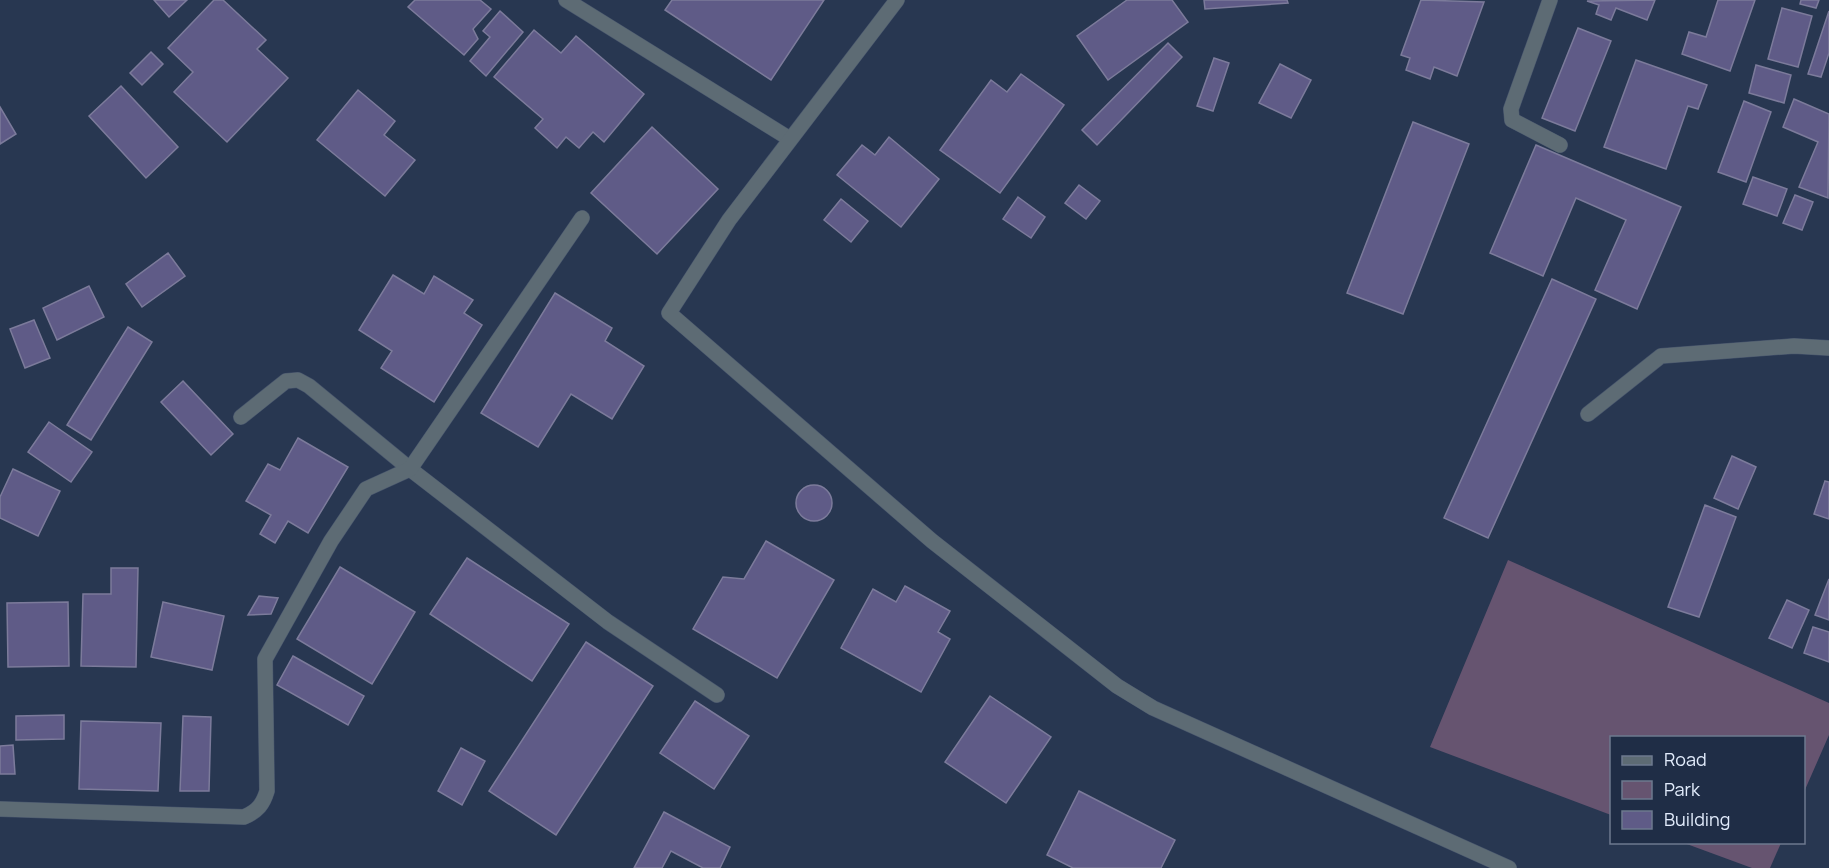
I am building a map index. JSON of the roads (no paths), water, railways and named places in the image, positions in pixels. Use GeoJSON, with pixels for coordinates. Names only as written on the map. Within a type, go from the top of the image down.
{"type":"FeatureCollection","features":[{"type":"Feature","properties":{"kind":"street"},"geometry":{"type":"LineString","coordinates":[[566,0],[790,139]]}},
{"type":"Feature","properties":{"kind":"street"},"geometry":{"type":"LineString","coordinates":[[897,0],[729,220],[669,312],[932,541],[1117,686],[1164,713],[1509,868]]}},
{"type":"Feature","properties":{"kind":"street"},"geometry":{"type":"LineString","coordinates":[[1550,0],[1511,109],[1512,120],[1560,145]]}},
{"type":"Feature","properties":{"kind":"street"},"geometry":{"type":"LineString","coordinates":[[0,809],[244,817],[254,812],[263,803],[267,791],[265,659],[331,541],[366,489],[410,469],[582,218]]}},
{"type":"Feature","properties":{"kind":"street"},"geometry":{"type":"LineString","coordinates":[[1588,414],[1661,356],[1794,346],[1829,348]]}},
{"type":"Feature","properties":{"kind":"street"},"geometry":{"type":"LineString","coordinates":[[241,417],[286,381],[298,380],[309,386],[410,469],[608,622],[717,695]]}}]}
